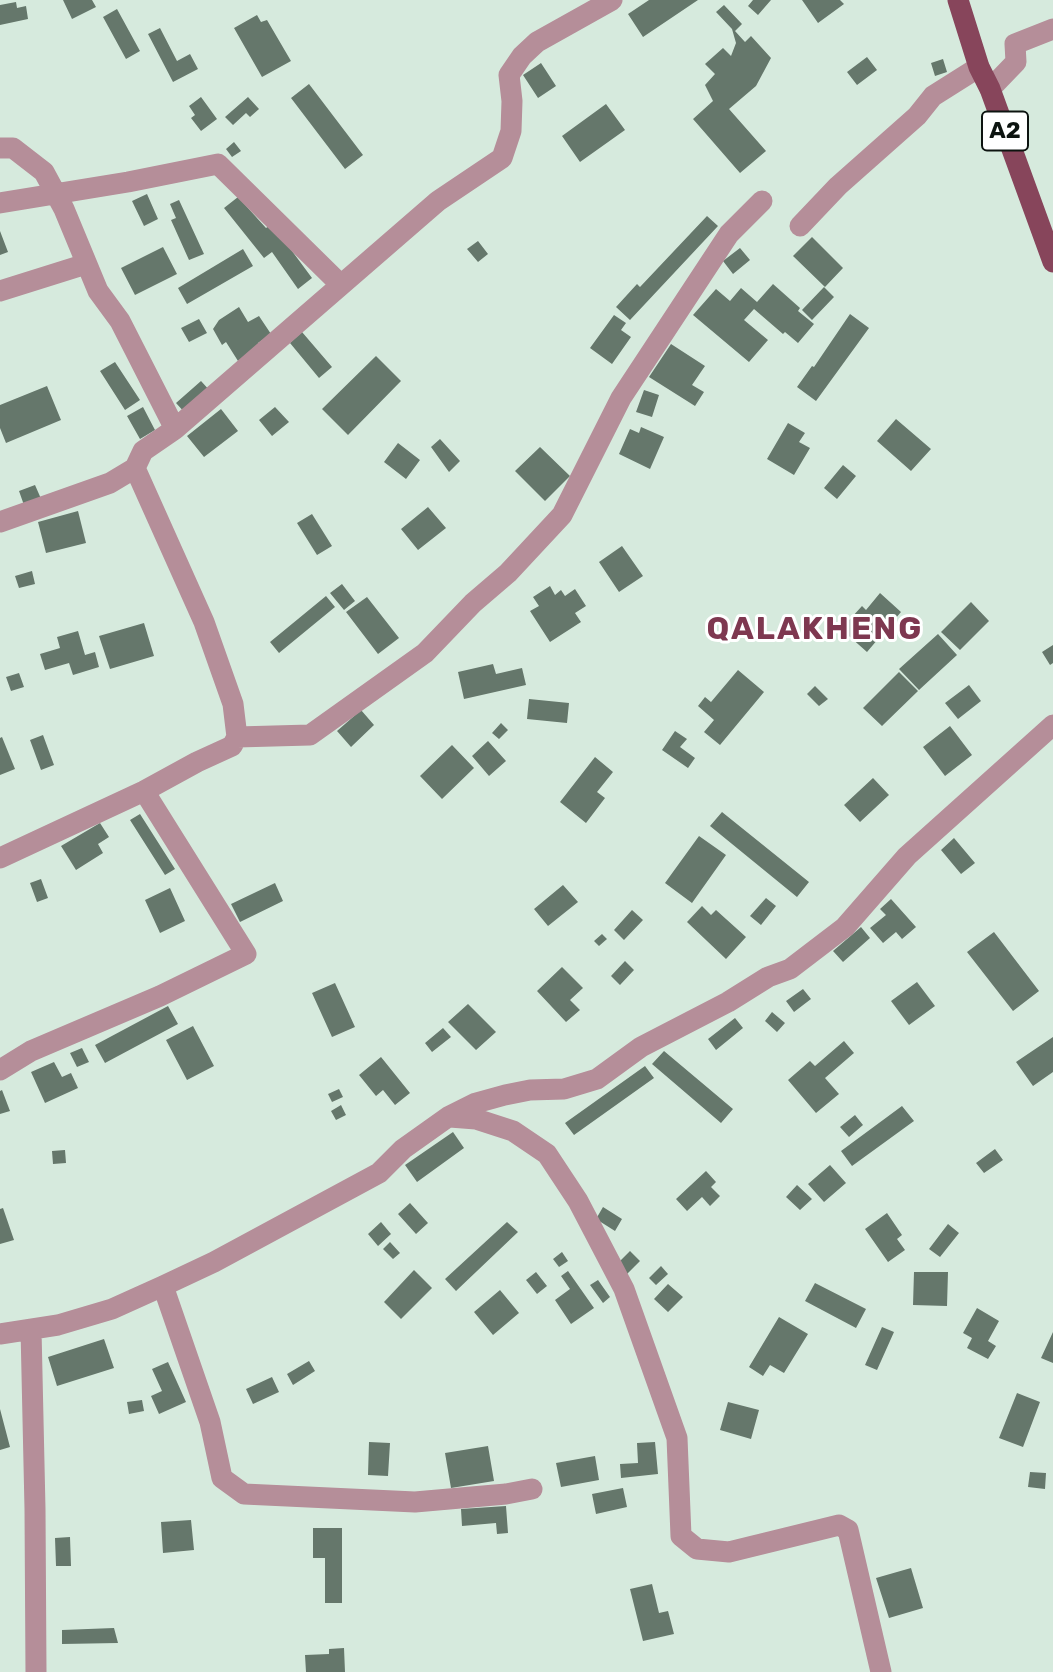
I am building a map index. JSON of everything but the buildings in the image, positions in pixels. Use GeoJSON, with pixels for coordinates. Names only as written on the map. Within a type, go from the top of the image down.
{"type":"FeatureCollection","features":[{"type":"Feature","properties":{"kind":"main road","name":"A2"},"geometry":{"type":"LineString","coordinates":[[958,0],[979,67],[990,89],[1053,262]]}},
{"type":"Feature","properties":{"kind":"street"},"geometry":{"type":"LineString","coordinates":[[0,523],[110,482],[135,468],[144,451],[175,429],[438,201],[502,158],[511,131],[509,75],[522,56],[537,42],[612,0]]}},
{"type":"Feature","properties":{"kind":"street"},"geometry":{"type":"LineString","coordinates":[[990,89],[1016,62],[1015,44],[1053,29]]}},
{"type":"Feature","properties":{"kind":"street"},"geometry":{"type":"LineString","coordinates":[[800,226],[838,186],[917,116],[933,96],[979,67]]}},
{"type":"Feature","properties":{"kind":"street"},"geometry":{"type":"LineString","coordinates":[[0,148],[13,149],[44,172],[98,291],[120,321],[175,429]]}},
{"type":"Feature","properties":{"kind":"street"},"geometry":{"type":"LineString","coordinates":[[0,203],[218,164],[341,285]]}},
{"type":"Feature","properties":{"kind":"street"},"geometry":{"type":"LineString","coordinates":[[237,737],[310,735],[425,653],[473,603],[508,573],[562,515],[621,398],[729,234],[762,201]]}},
{"type":"Feature","properties":{"kind":"street"},"geometry":{"type":"LineString","coordinates":[[0,291],[86,264]]}},
{"type":"Feature","properties":{"kind":"street"},"geometry":{"type":"LineString","coordinates":[[0,858],[144,791],[232,746],[237,737],[233,704],[204,622],[135,468]]}},
{"type":"Feature","properties":{"kind":"street"},"geometry":{"type":"LineString","coordinates":[[0,1334],[58,1325],[112,1309],[163,1286],[214,1262],[379,1173],[403,1149],[448,1117],[476,1103],[505,1095],[530,1090],[564,1089],[597,1079],[642,1047],[728,1002],[768,977],[790,969],[845,927],[907,856],[1053,725]]}},
{"type":"Feature","properties":{"kind":"street"},"geometry":{"type":"LineString","coordinates":[[0,1070],[31,1051],[160,996],[246,954],[144,791]]}},
{"type":"Feature","properties":{"kind":"street"},"geometry":{"type":"LineString","coordinates":[[448,1117],[476,1119],[513,1131],[547,1154],[578,1201],[624,1289],[677,1438],[681,1536],[697,1549],[729,1552],[839,1525],[848,1530],[881,1672]]}},
{"type":"Feature","properties":{"kind":"street"},"geometry":{"type":"LineString","coordinates":[[163,1286],[210,1422],[222,1478],[244,1494],[415,1502],[532,1489]]}},
{"type":"Feature","properties":{"kind":"street"},"geometry":{"type":"LineString","coordinates":[[30,1329],[36,1672]]}},
{"type":"Feature","properties":{"kind":"district","name":"QALAKHENG"},"geometry":{"type":"Point","coordinates":[815,630]}}]}
